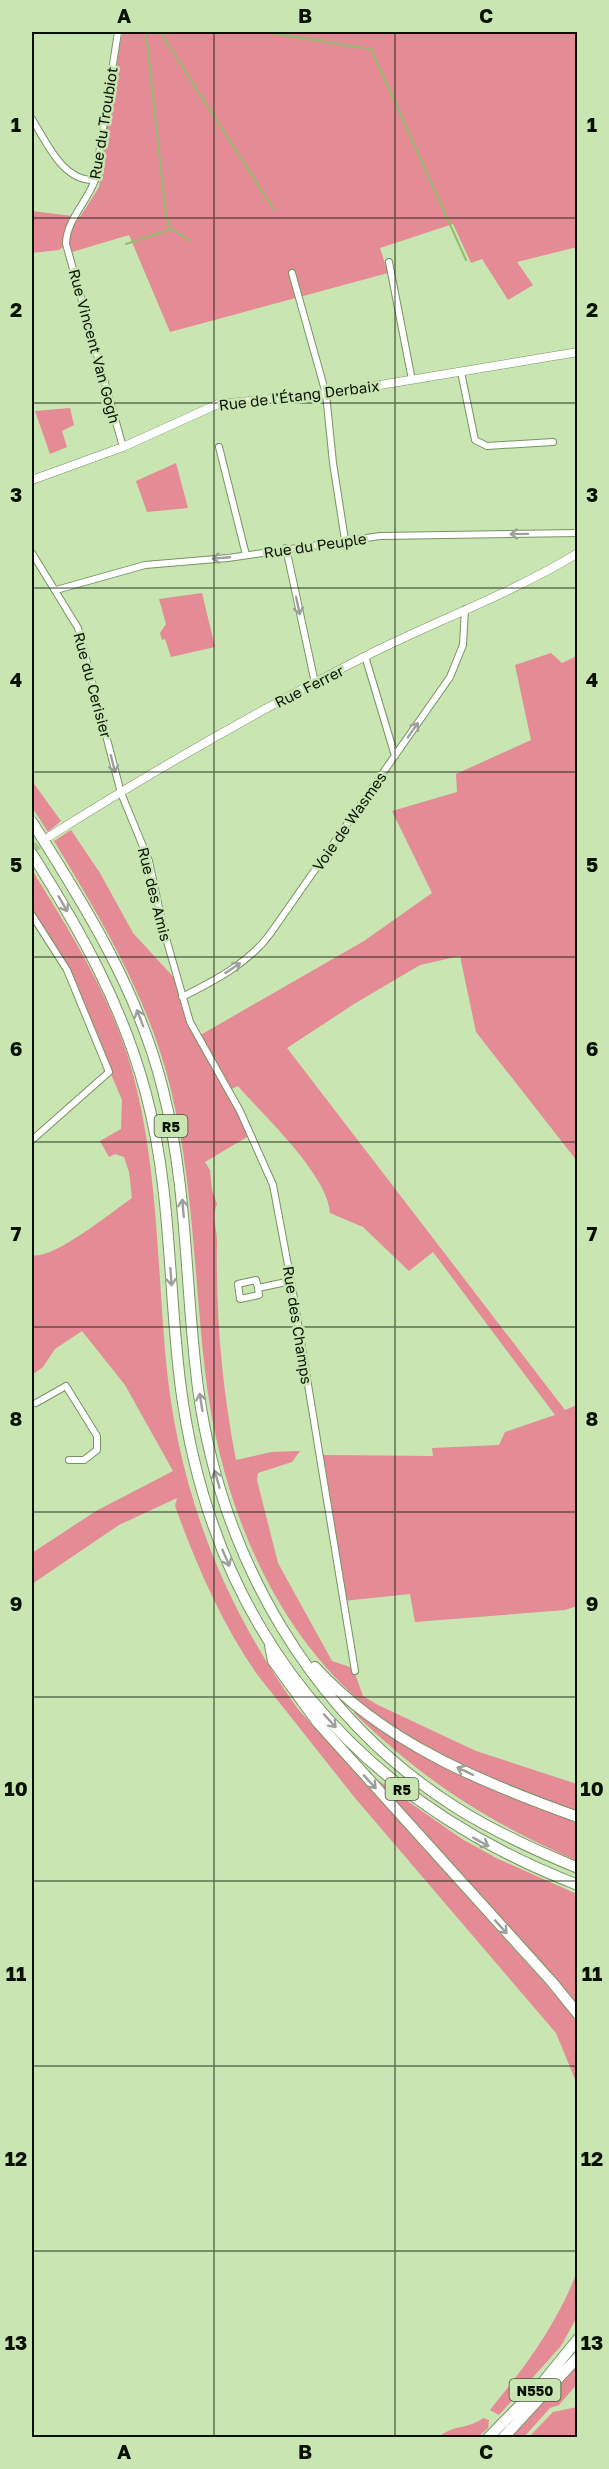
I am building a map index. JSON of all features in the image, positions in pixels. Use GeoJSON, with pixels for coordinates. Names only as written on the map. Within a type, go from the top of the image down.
{"type":"FeatureCollection","features":[{"type":"Feature","properties":{"kind":"highway","name":"R5"},"geometry":{"type":"LineString","coordinates":[[32,822],[73,887],[127,985],[163,1090],[182,1199],[198,1386],[211,1459],[223,1500],[249,1568],[276,1620],[322,1686],[370,1738],[427,1787],[491,1828],[578,1868]]}},
{"type":"Feature","properties":{"kind":"highway","name":"R5"},"geometry":{"type":"LineString","coordinates":[[32,854],[103,976],[124,1025],[147,1094],[161,1165],[181,1388],[195,1464],[205,1503],[228,1563],[269,1641],[308,1696],[353,1745],[388,1778],[427,1808],[482,1842],[578,1886]]}},
{"type":"Feature","properties":{"kind":"highway"},"geometry":{"type":"LineString","coordinates":[[269,1641],[273,1661],[318,1723],[552,1982],[578,2014]]}},
{"type":"Feature","properties":{"kind":"highway"},"geometry":{"type":"LineString","coordinates":[[297,1653],[311,1662],[344,1697],[399,1737],[505,1789],[578,1817]]}},
{"type":"Feature","properties":{"kind":"highway","name":"N550"},"geometry":{"type":"LineString","coordinates":[[488,2438],[543,2382],[578,2339]]}},
{"type":"Feature","properties":{"kind":"highway","name":"N550"},"geometry":{"type":"LineString","coordinates":[[503,2438],[578,2357]]}},
{"type":"Feature","properties":{"kind":"street","name":"Rue du Troubiot"},"geometry":{"type":"LineString","coordinates":[[66,244],[66,235],[70,225],[90,195],[95,180],[118,32]]}},
{"type":"Feature","properties":{"kind":"street"},"geometry":{"type":"LineString","coordinates":[[32,119],[67,171],[83,181],[95,180]]}},
{"type":"Feature","properties":{"kind":"street","name":"Rue Vincent Van Gogh"},"geometry":{"type":"LineString","coordinates":[[66,244],[123,447]]}},
{"type":"Feature","properties":{"kind":"street"},"geometry":{"type":"LineString","coordinates":[[389,262],[402,317],[412,380]]}},
{"type":"Feature","properties":{"kind":"street"},"geometry":{"type":"LineString","coordinates":[[292,273],[326,394],[333,463],[345,540]]}},
{"type":"Feature","properties":{"kind":"street","name":"Rue de l'Étang Derbaix"},"geometry":{"type":"LineString","coordinates":[[32,480],[123,447],[218,405],[326,394],[578,352]]}},
{"type":"Feature","properties":{"kind":"street"},"geometry":{"type":"LineString","coordinates":[[461,372],[475,440],[478,443],[487,446],[553,442]]}},
{"type":"Feature","properties":{"kind":"street"},"geometry":{"type":"LineString","coordinates":[[219,447],[246,555]]}},
{"type":"Feature","properties":{"kind":"street","name":"Rue du Peuple"},"geometry":{"type":"LineString","coordinates":[[56,590],[145,565],[246,555],[380,536],[578,533]]}},
{"type":"Feature","properties":{"kind":"street"},"geometry":{"type":"LineString","coordinates":[[286,548],[315,683]]}},
{"type":"Feature","properties":{"kind":"street","name":"Rue du Cerisier"},"geometry":{"type":"LineString","coordinates":[[32,553],[35,564],[56,590],[74,622],[85,650],[121,793]]}},
{"type":"Feature","properties":{"kind":"street","name":"Rue Ferrer"},"geometry":{"type":"LineString","coordinates":[[50,836],[227,729],[365,656],[578,553]]}},
{"type":"Feature","properties":{"kind":"street","name":"Voie de Wasmes"},"geometry":{"type":"LineString","coordinates":[[182,997],[211,983],[261,946],[458,663],[465,637],[465,609]]}},
{"type":"Feature","properties":{"kind":"street"},"geometry":{"type":"LineString","coordinates":[[365,656],[395,756]]}},
{"type":"Feature","properties":{"kind":"street","name":"Rue des Amis"},"geometry":{"type":"LineString","coordinates":[[121,793],[149,861],[164,931],[182,997]]}},
{"type":"Feature","properties":{"kind":"street"},"geometry":{"type":"LineString","coordinates":[[32,915],[67,970],[109,1072],[32,1140]]}},
{"type":"Feature","properties":{"kind":"street","name":"Rue des Champs"},"geometry":{"type":"LineString","coordinates":[[182,997],[196,1037],[240,1111],[273,1185],[355,1671]]}},
{"type":"Feature","properties":{"kind":"street"},"geometry":{"type":"LineString","coordinates":[[258,1288],[291,1281]]}},
{"type":"Feature","properties":{"kind":"street"},"geometry":{"type":"LineString","coordinates":[[36,1403],[66,1386],[97,1436],[97,1450],[84,1460],[69,1460]]}},
{"type":"Feature","properties":{"kind":"shaded area"},"geometry":{"type":"Polygon","coordinates":[[[123,32],[577,32],[577,247],[517,262],[533,285],[508,300],[482,259],[471,263],[453,224],[380,248],[388,273],[170,332],[129,235],[72,252],[66,245],[59,250],[32,253],[32,211],[80,217],[99,187],[117,55],[123,32]]]}},
{"type":"Feature","properties":{"kind":"shaded area"},"geometry":{"type":"Polygon","coordinates":[[[70,408],[74,425],[62,431],[67,447],[50,454],[35,411],[70,408]]]}},
{"type":"Feature","properties":{"kind":"shaded area"},"geometry":{"type":"Polygon","coordinates":[[[176,463],[188,508],[147,512],[136,481],[176,463]]]}},
{"type":"Feature","properties":{"kind":"shaded area"},"geometry":{"type":"Polygon","coordinates":[[[202,593],[215,647],[171,657],[165,639],[162,640],[160,633],[166,624],[159,599],[202,593]]]}},
{"type":"Feature","properties":{"kind":"shaded area"},"geometry":{"type":"Polygon","coordinates":[[[551,653],[562,663],[577,656],[577,1161],[476,1032],[460,956],[420,965],[354,1004],[287,1048],[565,1410],[577,1405],[578,1484],[575,1486],[578,1491],[577,1606],[565,1610],[415,1622],[410,1594],[343,1601],[319,1455],[433,1456],[432,1448],[499,1445],[505,1432],[555,1415],[433,1252],[409,1271],[363,1227],[330,1213],[327,1198],[307,1164],[238,1086],[229,1090],[252,1134],[205,1162],[210,1170],[212,1190],[217,1204],[215,1219],[219,1326],[227,1406],[236,1460],[271,1452],[300,1451],[292,1462],[258,1473],[257,1480],[278,1563],[332,1661],[353,1668],[363,1696],[378,1705],[476,1751],[577,1784],[577,1811],[453,1761],[385,1721],[347,1689],[314,1653],[285,1612],[261,1569],[241,1523],[214,1427],[206,1379],[184,1158],[178,1122],[161,1053],[136,990],[106,929],[54,841],[71,830],[100,873],[133,933],[178,982],[197,1037],[364,941],[432,893],[392,811],[457,792],[456,774],[531,740],[515,665],[551,653]]]}},
{"type":"Feature","properties":{"kind":"shaded area"},"geometry":{"type":"Polygon","coordinates":[[[32,781],[61,821],[48,832],[32,807],[32,781]]]}},
{"type":"Feature","properties":{"kind":"shaded area"},"geometry":{"type":"Polygon","coordinates":[[[32,870],[75,941],[101,990],[131,1067],[140,1102],[151,1172],[165,1350],[179,1447],[206,1539],[225,1583],[270,1668],[298,1709],[570,2011],[577,2024],[577,2084],[556,2033],[355,1798],[243,1654],[201,1571],[175,1506],[177,1498],[119,1525],[32,1584],[32,1553],[96,1511],[173,1471],[125,1385],[82,1331],[55,1349],[43,1367],[32,1375],[32,1255],[41,1255],[67,1243],[132,1198],[129,1172],[124,1157],[115,1154],[109,1157],[100,1141],[121,1129],[122,1100],[75,989],[32,915],[32,870]]]}},
{"type":"Feature","properties":{"kind":"shaded area"},"geometry":{"type":"Polygon","coordinates":[[[356,1711],[374,1725],[577,1821],[577,1861],[485,1815],[458,1798],[381,1738],[354,1713],[356,1711]]]}},
{"type":"Feature","properties":{"kind":"shaded area"},"geometry":{"type":"Polygon","coordinates":[[[376,1779],[462,1839],[496,1858],[577,1894],[577,2007],[376,1779]]]}},
{"type":"Feature","properties":{"kind":"shaded area"},"geometry":{"type":"Polygon","coordinates":[[[577,2272],[577,2317],[561,2346],[499,2415],[490,2410],[516,2378],[550,2327],[577,2272]]]}},
{"type":"Feature","properties":{"kind":"shaded area"},"geometry":{"type":"Polygon","coordinates":[[[577,2366],[577,2384],[559,2405],[550,2408],[524,2437],[503,2438],[551,2394],[577,2366]]]}},
{"type":"Feature","properties":{"kind":"shaded area"},"geometry":{"type":"Polygon","coordinates":[[[577,2407],[577,2437],[529,2437],[553,2412],[577,2407]]]}},
{"type":"Feature","properties":{"kind":"shaded area"},"geometry":{"type":"Polygon","coordinates":[[[483,2418],[489,2420],[488,2428],[478,2437],[439,2437],[444,2433],[483,2418]]]}},
{"type":"Feature","properties":{"kind":"waterway"},"geometry":{"type":"LineString","coordinates":[[146,32],[166,217],[171,229],[191,241]]}},
{"type":"Feature","properties":{"kind":"waterway"},"geometry":{"type":"LineString","coordinates":[[160,32],[274,210]]}},
{"type":"Feature","properties":{"kind":"waterway"},"geometry":{"type":"LineString","coordinates":[[264,32],[371,49],[466,260]]}},
{"type":"Feature","properties":{"kind":"waterway"},"geometry":{"type":"LineString","coordinates":[[126,244],[171,229]]}},
{"type":"Feature","properties":{"kind":"tunnel"},"geometry":{"type":"LineString","coordinates":[[32,850],[47,838]]}}]}
